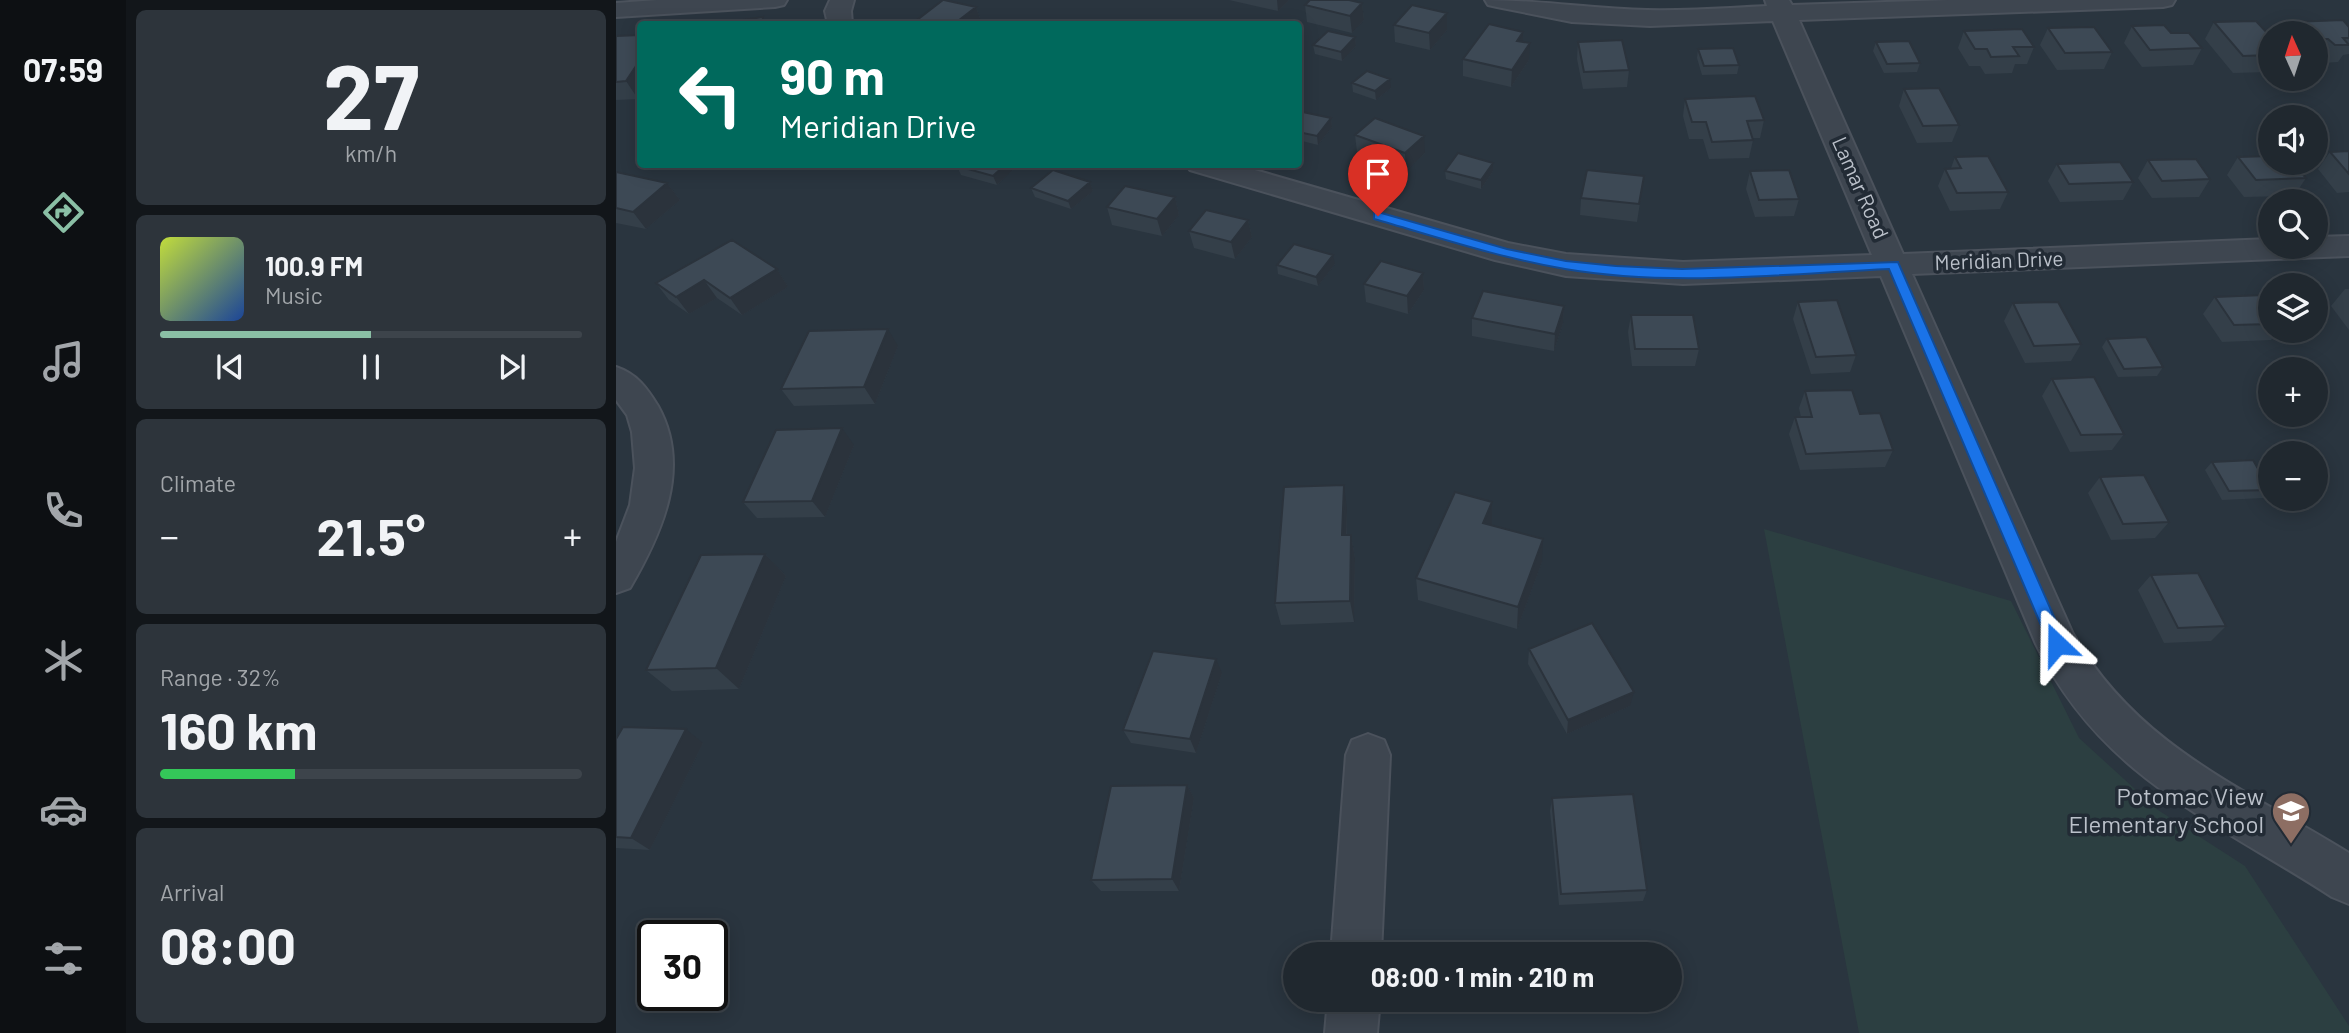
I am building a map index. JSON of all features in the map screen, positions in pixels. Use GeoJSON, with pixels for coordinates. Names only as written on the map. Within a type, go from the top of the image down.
{"type":"FeatureCollection","features":[{"type":"Feature","properties":{"kind":"street"},"geometry":{"type":"LineString","coordinates":[[619,9],[775,0]]}},
{"type":"Feature","properties":{"kind":"street"},"geometry":{"type":"LineString","coordinates":[[840,21],[838,11],[842,0]]}},
{"type":"Feature","properties":{"kind":"street"},"geometry":{"type":"LineString","coordinates":[[1497,0],[1572,14],[1628,18],[1780,7],[2163,0]]}},
{"type":"Feature","properties":{"kind":"street","name":"Lamar Road"},"geometry":{"type":"LineString","coordinates":[[1780,7],[2057,644],[2081,686],[2125,735],[2176,775],[2349,880]]}},
{"type":"Feature","properties":{"kind":"street","name":"Meridian Drive"},"geometry":{"type":"LineString","coordinates":[[1214,168],[1506,253],[1566,265],[1682,273],[2349,246]]}},
{"type":"Feature","properties":{"kind":"street"},"geometry":{"type":"LineString","coordinates":[[616,380],[635,398],[649,426],[654,459],[651,498],[638,539],[616,576]]}},
{"type":"Feature","properties":{"kind":"street"},"geometry":{"type":"LineString","coordinates":[[1357,942],[1368,755]]}},
{"type":"Feature","properties":{"kind":"street"},"geometry":{"type":"LineString","coordinates":[[1352,1033],[1353,1012]]}},
{"type":"Feature","properties":{"kind":"shaded area"},"geometry":{"type":"Polygon","coordinates":[[[1764,529],[2011,601],[2079,738],[2158,810],[2245,866],[2349,1026],[2349,1033],[1859,1033],[1764,529]]]}},
{"type":"Feature","properties":{"kind":"building"},"geometry":{"type":"Polygon","coordinates":[[[943,0],[976,7],[958,21],[917,20],[943,0]]]}},
{"type":"Feature","properties":{"kind":"building"},"geometry":{"type":"Polygon","coordinates":[[[1310,0],[1349,0],[1362,3],[1350,16],[1305,5],[1310,0]]]}},
{"type":"Feature","properties":{"kind":"building"},"geometry":{"type":"Polygon","coordinates":[[[1412,5],[1447,13],[1429,33],[1394,25],[1412,5]]]}},
{"type":"Feature","properties":{"kind":"building"},"geometry":{"type":"Polygon","coordinates":[[[763,17],[762,21],[737,21],[763,17]]]}},
{"type":"Feature","properties":{"kind":"building"},"geometry":{"type":"Polygon","coordinates":[[[2343,20],[2349,27],[2349,38],[2343,38],[2349,45],[2335,45],[2328,39],[2328,21],[2318,21],[2343,20]]]}},
{"type":"Feature","properties":{"kind":"building"},"geometry":{"type":"Polygon","coordinates":[[[2256,21],[2258,55],[2243,56],[2214,22],[2256,21]]]}},
{"type":"Feature","properties":{"kind":"building"},"geometry":{"type":"Polygon","coordinates":[[[1489,24],[1523,32],[1517,41],[1530,43],[1512,70],[1463,59],[1489,24]]]}},
{"type":"Feature","properties":{"kind":"building"},"geometry":{"type":"Polygon","coordinates":[[[2164,25],[2171,33],[2189,33],[2202,48],[2150,50],[2132,26],[2164,25]]]}},
{"type":"Feature","properties":{"kind":"building"},"geometry":{"type":"Polygon","coordinates":[[[2094,27],[2112,52],[2065,53],[2048,28],[2094,27]]]}},
{"type":"Feature","properties":{"kind":"building"},"geometry":{"type":"Polygon","coordinates":[[[2022,29],[2034,47],[2013,47],[2019,56],[1991,57],[1987,49],[1975,49],[1964,31],[2022,29]]]}},
{"type":"Feature","properties":{"kind":"building"},"geometry":{"type":"Polygon","coordinates":[[[1328,31],[1355,37],[1341,52],[1313,45],[1328,31]]]}},
{"type":"Feature","properties":{"kind":"building"},"geometry":{"type":"Polygon","coordinates":[[[637,35],[637,64],[626,81],[616,82],[616,36],[637,35]]]}},
{"type":"Feature","properties":{"kind":"building"},"geometry":{"type":"Polygon","coordinates":[[[1622,40],[1629,70],[1584,72],[1578,42],[1622,40]]]}},
{"type":"Feature","properties":{"kind":"building"},"geometry":{"type":"Polygon","coordinates":[[[1909,41],[1920,63],[1887,64],[1876,42],[1909,41]]]}},
{"type":"Feature","properties":{"kind":"building"},"geometry":{"type":"Polygon","coordinates":[[[1733,48],[1739,65],[1704,66],[1698,49],[1733,48]]]}},
{"type":"Feature","properties":{"kind":"building"},"geometry":{"type":"Polygon","coordinates":[[[1367,71],[1390,79],[1375,91],[1352,83],[1367,71]]]}},
{"type":"Feature","properties":{"kind":"building"},"geometry":{"type":"Polygon","coordinates":[[[1939,88],[1959,125],[1923,126],[1904,89],[1939,88]]]}},
{"type":"Feature","properties":{"kind":"building"},"geometry":{"type":"Polygon","coordinates":[[[1755,96],[1764,120],[1747,121],[1753,140],[1712,142],[1706,122],[1692,122],[1685,99],[1755,96]]]}},
{"type":"Feature","properties":{"kind":"building"},"geometry":{"type":"Polygon","coordinates":[[[1302,112],[1331,118],[1317,136],[1302,133],[1302,112]]]}},
{"type":"Feature","properties":{"kind":"building"},"geometry":{"type":"Polygon","coordinates":[[[1375,118],[1424,136],[1405,153],[1355,135],[1375,118]]]}},
{"type":"Feature","properties":{"kind":"building"},"geometry":{"type":"Polygon","coordinates":[[[2349,151],[2349,174],[2330,152],[2349,151]]]}},
{"type":"Feature","properties":{"kind":"building"},"geometry":{"type":"Polygon","coordinates":[[[1458,153],[1493,163],[1481,180],[1445,171],[1458,153]]]}},
{"type":"Feature","properties":{"kind":"building"},"geometry":{"type":"Polygon","coordinates":[[[1988,156],[2008,192],[1957,193],[1945,169],[1961,168],[1955,157],[1988,156]]]}},
{"type":"Feature","properties":{"kind":"building"},"geometry":{"type":"Polygon","coordinates":[[[2258,156],[2258,175],[2303,175],[2306,178],[2256,180],[2238,157],[2258,156]]]}},
{"type":"Feature","properties":{"kind":"building"},"geometry":{"type":"Polygon","coordinates":[[[2196,159],[2210,179],[2162,181],[2148,160],[2196,159]]]}},
{"type":"Feature","properties":{"kind":"building"},"geometry":{"type":"Polygon","coordinates":[[[2120,162],[2133,182],[2069,184],[2057,164],[2120,162]]]}},
{"type":"Feature","properties":{"kind":"building"},"geometry":{"type":"Polygon","coordinates":[[[964,168],[1002,168],[993,176],[964,168]]]}},
{"type":"Feature","properties":{"kind":"building"},"geometry":{"type":"Polygon","coordinates":[[[1053,170],[1090,182],[1068,201],[1031,188],[1053,170]]]}},
{"type":"Feature","properties":{"kind":"building"},"geometry":{"type":"Polygon","coordinates":[[[1587,170],[1644,176],[1639,204],[1581,198],[1587,170]]]}},
{"type":"Feature","properties":{"kind":"building"},"geometry":{"type":"Polygon","coordinates":[[[1789,170],[1799,199],[1759,200],[1750,171],[1789,170]]]}},
{"type":"Feature","properties":{"kind":"building"},"geometry":{"type":"Polygon","coordinates":[[[616,172],[667,183],[633,212],[616,208],[616,172]]]}},
{"type":"Feature","properties":{"kind":"building"},"geometry":{"type":"Polygon","coordinates":[[[1125,186],[1175,197],[1157,219],[1107,207],[1125,186]]]}},
{"type":"Feature","properties":{"kind":"building"},"geometry":{"type":"Polygon","coordinates":[[[1206,210],[1248,220],[1231,242],[1189,231],[1206,210]]]}},
{"type":"Feature","properties":{"kind":"building"},"geometry":{"type":"Polygon","coordinates":[[[732,240],[777,269],[730,298],[704,280],[676,297],[656,283],[732,240]]]}},
{"type":"Feature","properties":{"kind":"building"},"geometry":{"type":"Polygon","coordinates":[[[1294,244],[1333,255],[1316,277],[1277,265],[1294,244]]]}},
{"type":"Feature","properties":{"kind":"building"},"geometry":{"type":"Polygon","coordinates":[[[1381,261],[1423,273],[1407,296],[1364,284],[1381,261]]]}},
{"type":"Feature","properties":{"kind":"building"},"geometry":{"type":"Polygon","coordinates":[[[1483,291],[1564,306],[1555,334],[1472,318],[1483,291]]]}},
{"type":"Feature","properties":{"kind":"building"},"geometry":{"type":"Polygon","coordinates":[[[2258,295],[2258,324],[2234,325],[2215,297],[2258,295]]]}},
{"type":"Feature","properties":{"kind":"building"},"geometry":{"type":"Polygon","coordinates":[[[1837,300],[1856,355],[1816,357],[1798,302],[1837,300]]]}},
{"type":"Feature","properties":{"kind":"building"},"geometry":{"type":"Polygon","coordinates":[[[2058,302],[2081,344],[2034,346],[2013,303],[2058,302]]]}},
{"type":"Feature","properties":{"kind":"building"},"geometry":{"type":"Polygon","coordinates":[[[1631,315],[1693,315],[1699,349],[1635,349],[1631,315]]]}},
{"type":"Feature","properties":{"kind":"building"},"geometry":{"type":"Polygon","coordinates":[[[888,329],[864,387],[781,389],[809,331],[888,329]]]}},
{"type":"Feature","properties":{"kind":"building"},"geometry":{"type":"Polygon","coordinates":[[[2146,337],[2163,367],[2124,369],[2107,339],[2146,337]]]}},
{"type":"Feature","properties":{"kind":"building"},"geometry":{"type":"Polygon","coordinates":[[[2094,377],[2124,434],[2081,435],[2052,379],[2094,377]]]}},
{"type":"Feature","properties":{"kind":"building"},"geometry":{"type":"Polygon","coordinates":[[[1852,390],[1860,414],[1880,413],[1893,450],[1806,454],[1795,417],[1812,417],[1805,391],[1852,390]]]}},
{"type":"Feature","properties":{"kind":"building"},"geometry":{"type":"Polygon","coordinates":[[[842,428],[812,501],[743,502],[776,430],[842,428]]]}},
{"type":"Feature","properties":{"kind":"building"},"geometry":{"type":"Polygon","coordinates":[[[2253,460],[2258,469],[2258,490],[2229,491],[2212,462],[2253,460]]]}},
{"type":"Feature","properties":{"kind":"building"},"geometry":{"type":"Polygon","coordinates":[[[2144,475],[2169,522],[2123,524],[2100,477],[2144,475]]]}},
{"type":"Feature","properties":{"kind":"building"},"geometry":{"type":"Polygon","coordinates":[[[1344,485],[1342,535],[1351,535],[1350,601],[1275,603],[1284,487],[1344,485]]]}},
{"type":"Feature","properties":{"kind":"building"},"geometry":{"type":"Polygon","coordinates":[[[1455,492],[1492,502],[1483,523],[1543,539],[1518,607],[1416,578],[1455,492]]]}},
{"type":"Feature","properties":{"kind":"building"},"geometry":{"type":"Polygon","coordinates":[[[765,554],[716,668],[646,670],[701,555],[765,554]]]}},
{"type":"Feature","properties":{"kind":"building"},"geometry":{"type":"Polygon","coordinates":[[[2198,573],[2226,626],[2178,628],[2151,575],[2198,573]]]}},
{"type":"Feature","properties":{"kind":"building"},"geometry":{"type":"Polygon","coordinates":[[[1592,623],[1634,692],[1568,720],[1529,649],[1592,623]]]}},
{"type":"Feature","properties":{"kind":"building"},"geometry":{"type":"Polygon","coordinates":[[[1153,651],[1216,659],[1190,739],[1123,730],[1153,651]]]}},
{"type":"Feature","properties":{"kind":"building"},"geometry":{"type":"Polygon","coordinates":[[[623,727],[686,729],[631,838],[616,837],[616,739],[623,727]]]}},
{"type":"Feature","properties":{"kind":"building"},"geometry":{"type":"Polygon","coordinates":[[[1187,785],[1172,879],[1091,880],[1111,786],[1187,785]]]}},
{"type":"Feature","properties":{"kind":"building"},"geometry":{"type":"Polygon","coordinates":[[[1633,794],[1647,890],[1561,894],[1552,798],[1633,794]]]}},
{"type":"Feature","properties":{"kind":"place","name":"Potomac View Elementary School"},"geometry":{"type":"Point","coordinates":[2291,845]}},
{"type":"Feature","properties":{"kind":"route"},"geometry":{"type":"LineString","coordinates":[[1378,216],[1506,253],[1566,265],[1616,270],[1682,273],[1894,265],[2057,644]]}}]}
